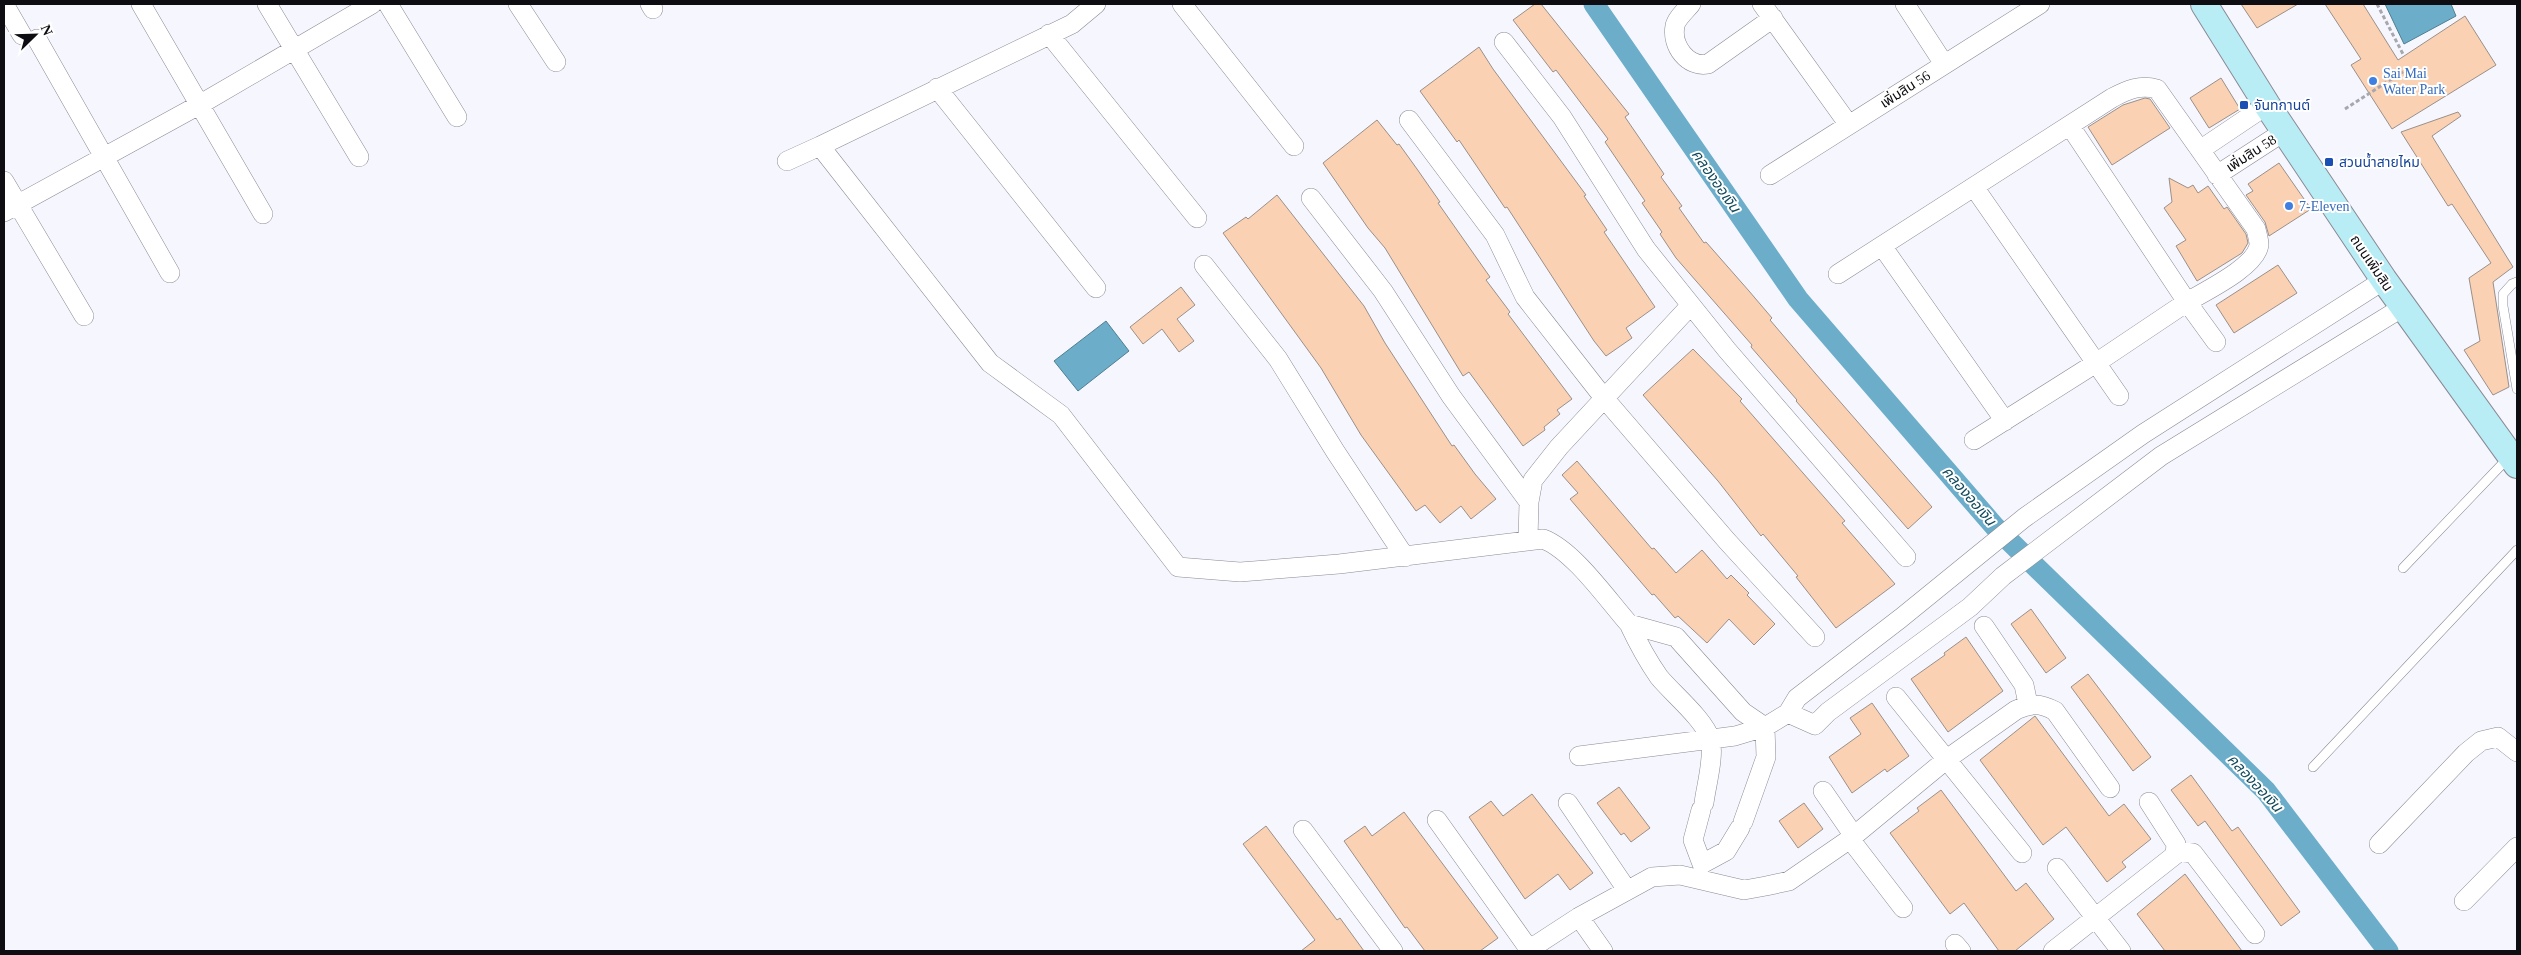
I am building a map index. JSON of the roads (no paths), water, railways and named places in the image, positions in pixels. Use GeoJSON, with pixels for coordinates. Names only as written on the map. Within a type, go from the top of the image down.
{"type":"FeatureCollection","features":[{"type":"Feature","properties":{"kind":"street"},"geometry":{"type":"LineString","coordinates":[[4,4],[30,37],[104,156],[170,273]]}},
{"type":"Feature","properties":{"kind":"street"},"geometry":{"type":"LineString","coordinates":[[141,4],[263,214]]}},
{"type":"Feature","properties":{"kind":"street"},"geometry":{"type":"LineString","coordinates":[[267,4],[360,157]]}},
{"type":"Feature","properties":{"kind":"street"},"geometry":{"type":"LineString","coordinates":[[11,208],[199,105],[372,4]]}},
{"type":"Feature","properties":{"kind":"street"},"geometry":{"type":"LineString","coordinates":[[388,4],[457,117]]}},
{"type":"Feature","properties":{"kind":"street"},"geometry":{"type":"LineString","coordinates":[[518,4],[556,62]]}},
{"type":"Feature","properties":{"kind":"street"},"geometry":{"type":"LineString","coordinates":[[787,161],[1072,24],[1096,4]]}},
{"type":"Feature","properties":{"kind":"street"},"geometry":{"type":"LineString","coordinates":[[1182,4],[1294,146]]}},
{"type":"Feature","properties":{"kind":"street"},"geometry":{"type":"LineString","coordinates":[[1691,4],[1675,24],[1678,46],[1690,62],[1700,66],[1708,64],[1768,11],[1849,125]]}},
{"type":"Feature","properties":{"kind":"street"},"geometry":{"type":"LineString","coordinates":[[1905,4],[1944,64]]}},
{"type":"Feature","properties":{"kind":"street","name":"เพิ่มสิน 56"},"geometry":{"type":"LineString","coordinates":[[1770,176],[2040,4]]}},
{"type":"Feature","properties":{"kind":"street","name":"ถนนเพิ่มสิน"},"geometry":{"type":"LineString","coordinates":[[2204,4],[2267,105],[2384,280],[2515,455]]}},
{"type":"Feature","properties":{"kind":"street"},"geometry":{"type":"LineString","coordinates":[[1049,34],[1197,218]]}},
{"type":"Feature","properties":{"kind":"street"},"geometry":{"type":"LineString","coordinates":[[1504,42],[1562,116],[1646,249],[1727,350],[1906,557]]}},
{"type":"Feature","properties":{"kind":"street"},"geometry":{"type":"LineString","coordinates":[[1838,274],[2126,90],[2145,86],[2157,89],[2256,229],[2259,244],[2254,256],[2244,267],[1974,440]]}},
{"type":"Feature","properties":{"kind":"street"},"geometry":{"type":"LineString","coordinates":[[937,88],[1096,288]]}},
{"type":"Feature","properties":{"kind":"street"},"geometry":{"type":"LineString","coordinates":[[2200,150],[2267,105]]}},
{"type":"Feature","properties":{"kind":"street"},"geometry":{"type":"LineString","coordinates":[[1409,120],[1494,235],[1524,297],[1604,398],[1727,541],[1815,636]]}},
{"type":"Feature","properties":{"kind":"street"},"geometry":{"type":"LineString","coordinates":[[2070,126],[2187,302],[2216,342]]}},
{"type":"Feature","properties":{"kind":"street","name":"เพิ่มสิน 58"},"geometry":{"type":"LineString","coordinates":[[2217,175],[2285,131]]}},
{"type":"Feature","properties":{"kind":"street"},"geometry":{"type":"LineString","coordinates":[[820,146],[990,363],[1061,415],[1178,567],[1240,572],[1405,557],[1528,540],[1543,539],[1557,544],[1629,624],[1642,652],[1660,677],[1696,718],[1710,739],[1710,767],[1693,840],[1701,872]]}},
{"type":"Feature","properties":{"kind":"street"},"geometry":{"type":"LineString","coordinates":[[4,180],[11,208],[84,316]]}},
{"type":"Feature","properties":{"kind":"street"},"geometry":{"type":"LineString","coordinates":[[1974,187],[2119,396]]}},
{"type":"Feature","properties":{"kind":"street"},"geometry":{"type":"LineString","coordinates":[[1310,198],[1383,291],[1451,396],[1529,502]]}},
{"type":"Feature","properties":{"kind":"street"},"geometry":{"type":"LineString","coordinates":[[1882,246],[2005,421]]}},
{"type":"Feature","properties":{"kind":"street"},"geometry":{"type":"LineString","coordinates":[[1204,265],[1278,359],[1335,451],[1405,557]]}},
{"type":"Feature","properties":{"kind":"street"},"geometry":{"type":"LineString","coordinates":[[1579,756],[1735,736],[1765,727],[1788,713],[1797,698],[1901,618],[2024,518],[2143,434],[2384,280]]}},
{"type":"Feature","properties":{"kind":"street"},"geometry":{"type":"LineString","coordinates":[[1528,540],[1529,502],[1533,480],[1559,447],[1691,305]]}},
{"type":"Feature","properties":{"kind":"street"},"geometry":{"type":"LineString","coordinates":[[1788,713],[1816,725],[1828,712],[1970,607],[2003,576],[2161,456],[2403,307]]}},
{"type":"Feature","properties":{"kind":"street"},"geometry":{"type":"LineString","coordinates":[[1629,624],[1676,637],[1743,712],[1765,727]]}},
{"type":"Feature","properties":{"kind":"street"},"geometry":{"type":"LineString","coordinates":[[1984,626],[2024,685],[2028,704]]}},
{"type":"Feature","properties":{"kind":"street"},"geometry":{"type":"LineString","coordinates":[[1896,697],[2022,854]]}},
{"type":"Feature","properties":{"kind":"street"},"geometry":{"type":"LineString","coordinates":[[1437,820],[1528,950],[1579,917],[1652,877],[1701,872],[1744,890],[1789,881],[1852,838],[1947,760],[2016,710],[2028,704],[2042,704],[2055,711],[2110,788]]}},
{"type":"Feature","properties":{"kind":"street"},"geometry":{"type":"LineString","coordinates":[[1701,872],[1726,851],[1741,825],[1766,756],[1765,727]]}},
{"type":"Feature","properties":{"kind":"street"},"geometry":{"type":"LineString","coordinates":[[2379,844],[2466,753],[2481,741],[2498,737],[2517,752]]}},
{"type":"Feature","properties":{"kind":"street"},"geometry":{"type":"LineString","coordinates":[[1823,791],[1852,838],[1904,908]]}},
{"type":"Feature","properties":{"kind":"street"},"geometry":{"type":"LineString","coordinates":[[1568,802],[1627,890]]}},
{"type":"Feature","properties":{"kind":"street"},"geometry":{"type":"LineString","coordinates":[[2053,951],[2159,869],[2174,855],[2176,844],[2148,802]]}},
{"type":"Feature","properties":{"kind":"street"},"geometry":{"type":"LineString","coordinates":[[1303,830],[1393,951]]}},
{"type":"Feature","properties":{"kind":"street"},"geometry":{"type":"LineString","coordinates":[[2464,902],[2517,847]]}},
{"type":"Feature","properties":{"kind":"street"},"geometry":{"type":"LineString","coordinates":[[2175,851],[2193,853],[2255,934]]}},
{"type":"Feature","properties":{"kind":"street"},"geometry":{"type":"LineString","coordinates":[[2057,868],[2120,951]]}},
{"type":"Feature","properties":{"kind":"street"},"geometry":{"type":"LineString","coordinates":[[1579,917],[1603,951]]}},
{"type":"Feature","properties":{"kind":"lane"},"geometry":{"type":"LineString","coordinates":[[2517,282],[2503,294],[2517,389]]}},
{"type":"Feature","properties":{"kind":"lane"},"geometry":{"type":"LineString","coordinates":[[2403,568],[2515,455]]}},
{"type":"Feature","properties":{"kind":"lane"},"geometry":{"type":"LineString","coordinates":[[2312,768],[2517,550]]}},
{"type":"Feature","properties":{"kind":"water"},"geometry":{"type":"Polygon","coordinates":[[[2385,4],[2451,4],[2456,16],[2404,44],[2385,4]]]}},
{"type":"Feature","properties":{"kind":"water"},"geometry":{"type":"Polygon","coordinates":[[[1106,321],[1129,351],[1078,391],[1054,361],[1106,321]]]}},
{"type":"Feature","properties":{"kind":"waterway","name":"คลองออเงิน"},"geometry":{"type":"LineString","coordinates":[[1594,4],[1798,299],[1995,527],[2266,791],[2388,951]]}},
{"type":"Feature","properties":{"kind":"place","name":"Sai Mai Water Park"},"geometry":{"type":"Point","coordinates":[2373,81]}},
{"type":"Feature","properties":{"kind":"place","name":"จันทกานต์"},"geometry":{"type":"Point","coordinates":[2244,105]}},
{"type":"Feature","properties":{"kind":"place","name":"สวนน้ำสายไหม"},"geometry":{"type":"Point","coordinates":[2329,162]}},
{"type":"Feature","properties":{"kind":"place","name":"7-Eleven"},"geometry":{"type":"Point","coordinates":[2289,206]}}]}
